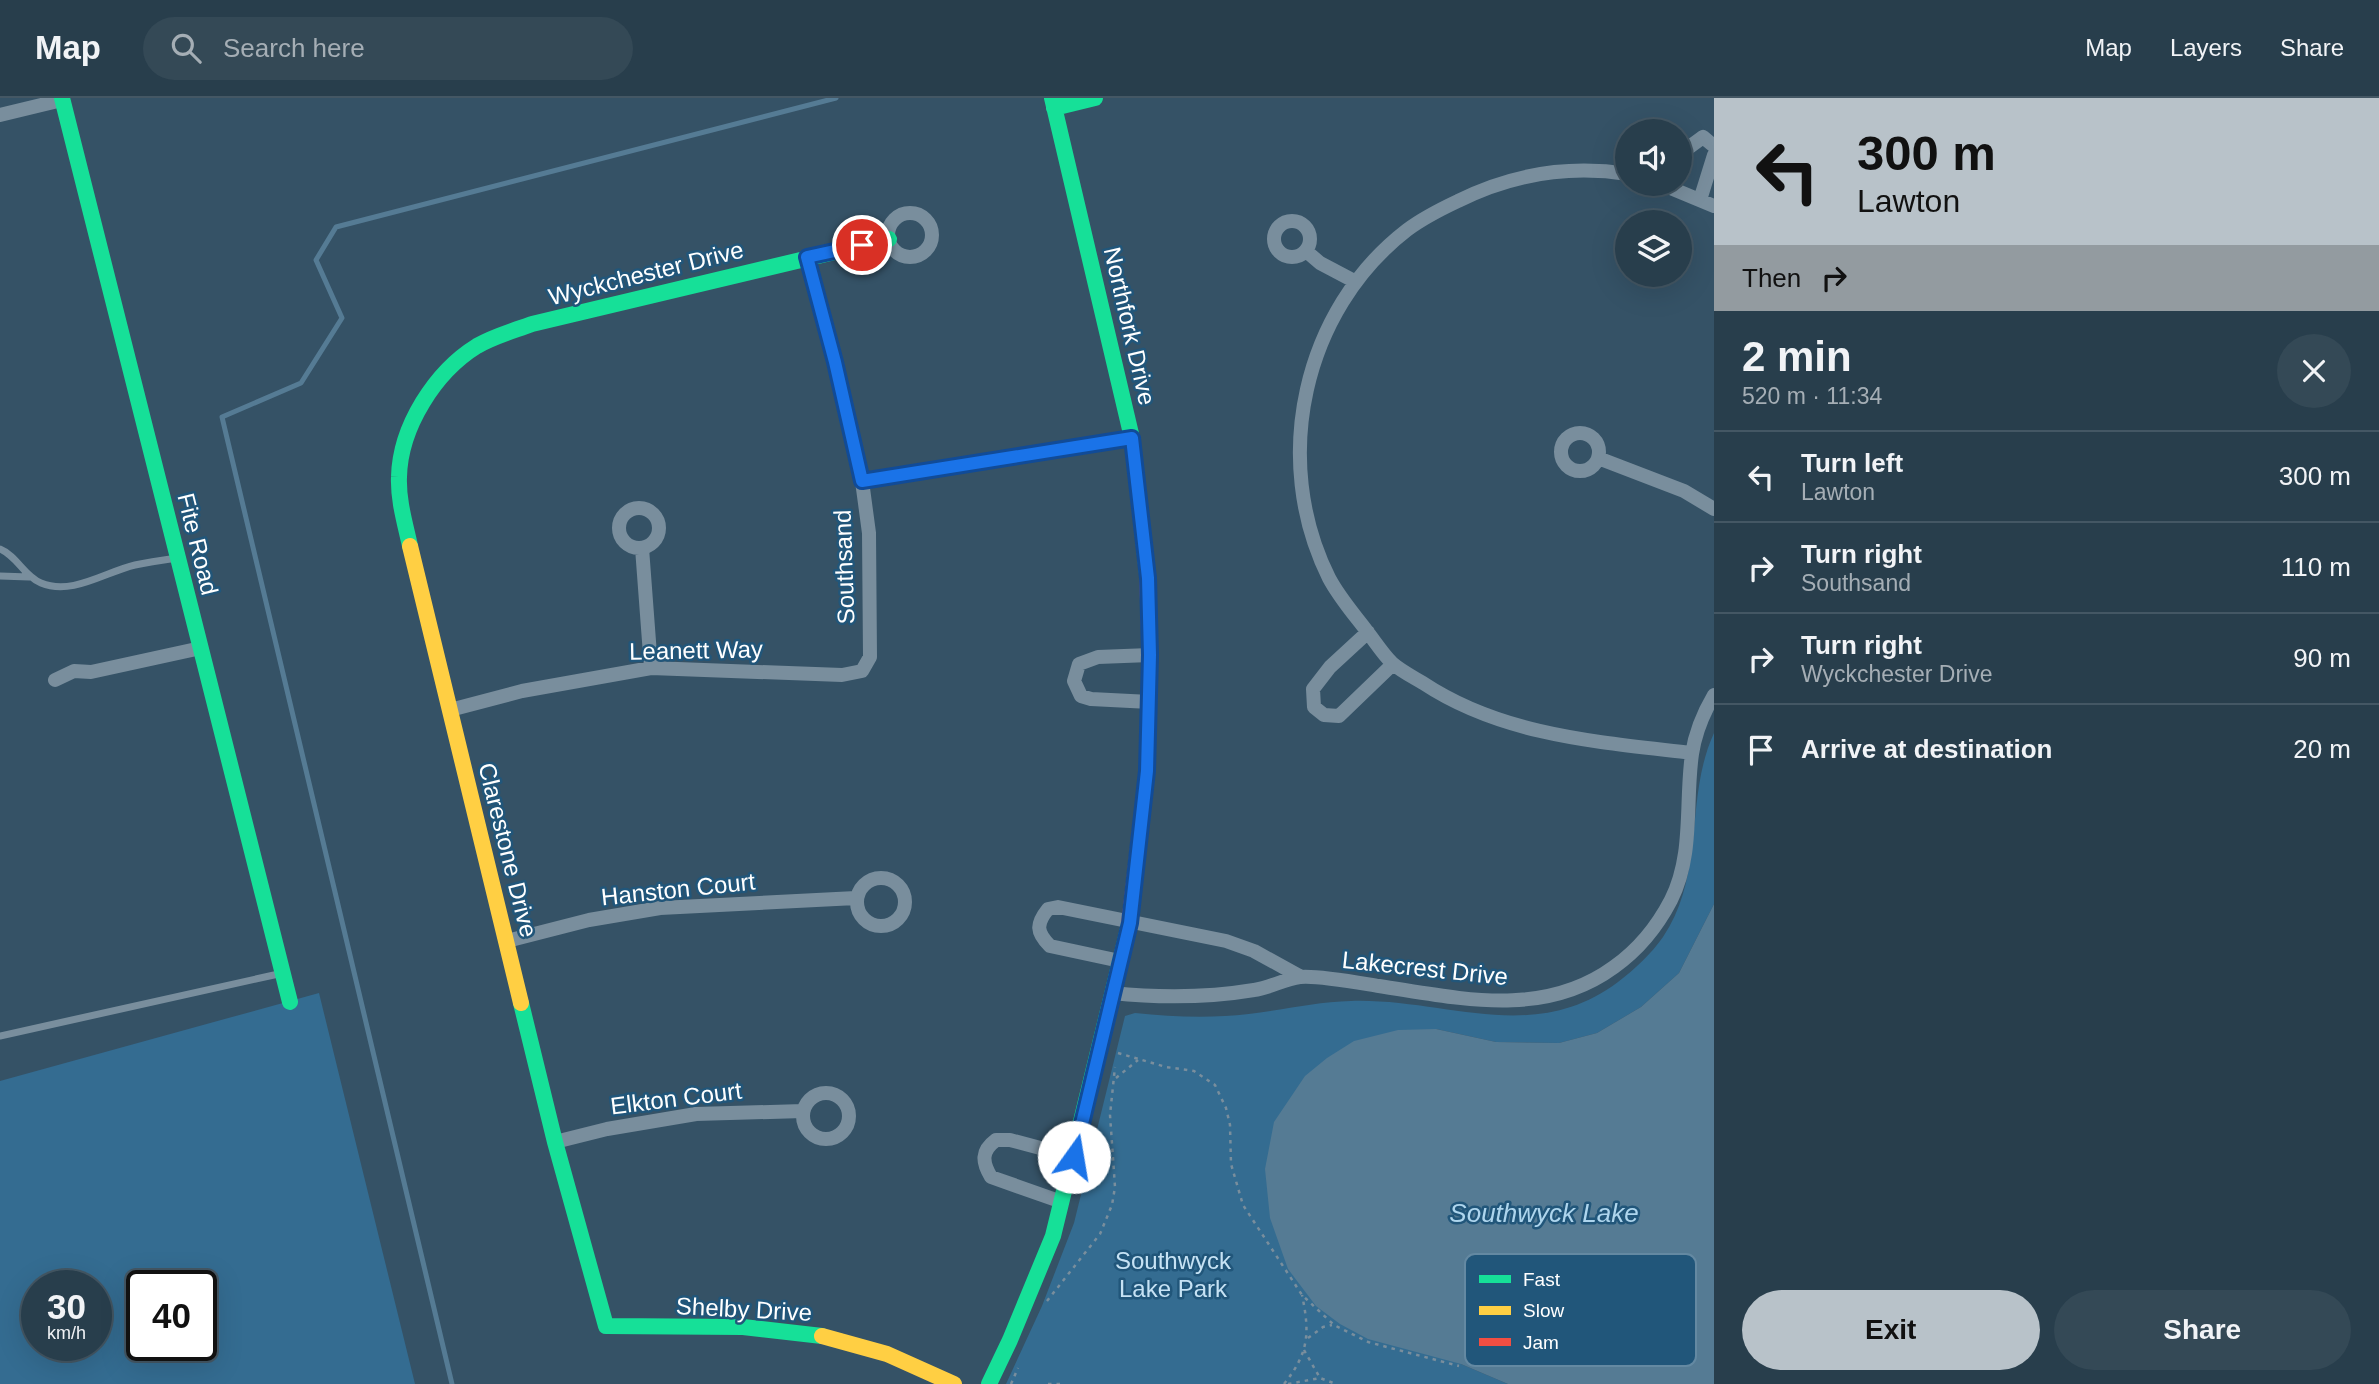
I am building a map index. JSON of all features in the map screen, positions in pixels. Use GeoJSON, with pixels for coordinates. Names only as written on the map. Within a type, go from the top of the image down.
{"type":"FeatureCollection","features":[{"type":"Feature","properties":{"kind":"street"},"geometry":{"type":"LineString","coordinates":[[1053,103],[1095,98]]}},
{"type":"Feature","properties":{"kind":"street"},"geometry":{"type":"LineString","coordinates":[[0,115],[62,99]]}},
{"type":"Feature","properties":{"kind":"street","name":"Fite Road"},"geometry":{"type":"LineString","coordinates":[[62,99],[290,1002]]}},
{"type":"Feature","properties":{"kind":"street","name":"Northfork Drive"},"geometry":{"type":"LineString","coordinates":[[989,1384],[1052,1236],[1074,1157],[1130,923],[1142,829],[1150,702],[1148,578],[1132,438],[1053,103]]}},
{"type":"Feature","properties":{"kind":"street"},"geometry":{"type":"LineString","coordinates":[[1692,145],[1703,137],[1714,146]]}},
{"type":"Feature","properties":{"kind":"street"},"geometry":{"type":"LineString","coordinates":[[1700,200],[1714,155]]}},
{"type":"Feature","properties":{"kind":"street"},"geometry":{"type":"LineString","coordinates":[[1615,172],[1559,170],[1517,178],[1472,194],[1409,229],[1385,250],[1356,282],[1319,345],[1303,407],[1299,459],[1311,531],[1319,556],[1342,599],[1393,664],[1452,700],[1529,730],[1692,753]]}},
{"type":"Feature","properties":{"kind":"street"},"geometry":{"type":"LineString","coordinates":[[1691,196],[1714,206]]}},
{"type":"Feature","properties":{"kind":"street","name":"Wyckchester Drive"},"geometry":{"type":"LineString","coordinates":[[433,387],[460,358],[491,338],[533,324],[889,239]]}},
{"type":"Feature","properties":{"kind":"street"},"geometry":{"type":"LineString","coordinates":[[1306,251],[1320,263],[1356,282]]}},
{"type":"Feature","properties":{"kind":"street","name":"Southsand"},"geometry":{"type":"LineString","coordinates":[[807,257],[835,362],[862,481],[869,533],[870,657],[862,671]]}},
{"type":"Feature","properties":{"kind":"street","name":"Clarestone Drive"},"geometry":{"type":"LineString","coordinates":[[433,387],[409,434],[399,466],[401,508],[555,1142],[606,1326]]}},
{"type":"Feature","properties":{"kind":"street"},"geometry":{"type":"LineString","coordinates":[[862,481],[1132,438]]}},
{"type":"Feature","properties":{"kind":"street"},"geometry":{"type":"LineString","coordinates":[[1598,458],[1656,478],[1714,509]]}},
{"type":"Feature","properties":{"kind":"street"},"geometry":{"type":"LineString","coordinates":[[642,548],[652,668]]}},
{"type":"Feature","properties":{"kind":"street"},"geometry":{"type":"LineString","coordinates":[[1368,632],[1330,667],[1313,689],[1314,706],[1324,715],[1339,716],[1393,664]]}},
{"type":"Feature","properties":{"kind":"street"},"geometry":{"type":"LineString","coordinates":[[55,680],[74,671],[91,672],[201,648]]}},
{"type":"Feature","properties":{"kind":"street"},"geometry":{"type":"LineString","coordinates":[[1150,655],[1098,657],[1079,664],[1074,681],[1081,696],[1091,699],[1150,702]]}},
{"type":"Feature","properties":{"kind":"street","name":"Leanett Way"},"geometry":{"type":"LineString","coordinates":[[450,710],[522,691],[652,668],[842,675],[862,671]]}},
{"type":"Feature","properties":{"kind":"street","name":"Lakecrest Drive"},"geometry":{"type":"LineString","coordinates":[[1120,961],[1050,946],[1041,937],[1039,927],[1048,909],[1058,907],[1226,941],[1254,951],[1301,977],[1496,1001],[1531,1000],[1581,987],[1630,956],[1662,917],[1673,897],[1682,872],[1687,842],[1692,753],[1706,710],[1714,695]]}},
{"type":"Feature","properties":{"kind":"street","name":"Hanston Court"},"geometry":{"type":"LineString","coordinates":[[507,941],[589,920],[660,908],[856,898]]}},
{"type":"Feature","properties":{"kind":"street","name":"Lakecrest Drive"},"geometry":{"type":"LineString","coordinates":[[1112,993],[1183,998],[1210,997],[1259,990],[1301,977]]}},
{"type":"Feature","properties":{"kind":"street","name":"Elkton Court"},"geometry":{"type":"LineString","coordinates":[[555,1142],[620,1126],[696,1114],[803,1111]]}},
{"type":"Feature","properties":{"kind":"street"},"geometry":{"type":"LineString","coordinates":[[1062,1202],[991,1177],[984,1161],[985,1152],[996,1140],[1010,1140],[1074,1157]]}},
{"type":"Feature","properties":{"kind":"street","name":"Shelby Drive"},"geometry":{"type":"LineString","coordinates":[[606,1326],[743,1327],[793,1331],[834,1338],[887,1354],[954,1384]]}},
{"type":"Feature","properties":{"kind":"lane"},"geometry":{"type":"LineString","coordinates":[[0,549],[7,552],[29,577],[45,585],[74,586],[134,565],[178,558]]}},
{"type":"Feature","properties":{"kind":"lane"},"geometry":{"type":"LineString","coordinates":[[0,576],[29,577]]}},
{"type":"Feature","properties":{"kind":"lane"},"geometry":{"type":"LineString","coordinates":[[0,1036],[283,973]]}},
{"type":"Feature","properties":{"kind":"path"},"geometry":{"type":"LineString","coordinates":[[1120,1042],[1118,1053],[1166,1067],[1194,1071],[1215,1085],[1228,1117],[1231,1164],[1243,1205],[1302,1295],[1334,1325],[1368,1342],[1458,1366]]}},
{"type":"Feature","properties":{"kind":"path"},"geometry":{"type":"LineString","coordinates":[[1116,1078],[1138,1059]]}},
{"type":"Feature","properties":{"kind":"path"},"geometry":{"type":"LineString","coordinates":[[1044,1306],[1100,1234],[1112,1205],[1115,1188],[1110,1115],[1116,1078],[1115,1066]]}},
{"type":"Feature","properties":{"kind":"path"},"geometry":{"type":"LineString","coordinates":[[1286,1384],[1308,1338],[1302,1295]]}},
{"type":"Feature","properties":{"kind":"path"},"geometry":{"type":"LineString","coordinates":[[1308,1338],[1323,1327],[1334,1325]]}},
{"type":"Feature","properties":{"kind":"path"},"geometry":{"type":"LineString","coordinates":[[1304,1350],[1320,1378]]}},
{"type":"Feature","properties":{"kind":"path"},"geometry":{"type":"LineString","coordinates":[[1011,1384],[1020,1362]]}},
{"type":"Feature","properties":{"kind":"path"},"geometry":{"type":"LineString","coordinates":[[1286,1384],[1320,1378],[1336,1384]]}},
{"type":"Feature","properties":{"kind":"path"},"geometry":{"type":"LineString","coordinates":[[1048,1384],[1065,1384]]}},
{"type":"Feature","properties":{"kind":"green space","name":"Southwyck Lake Park"},"geometry":{"type":"Polygon","coordinates":[[[1714,733],[1714,904],[1679,973],[1641,1007],[1597,1033],[1559,1043],[1496,1042],[1436,1029],[1461,1364],[1508,1384],[1006,1384],[1042,1306],[1074,1223],[1125,1016],[1135,1013],[1225,1016],[1351,1001],[1521,1015],[1554,1012],[1586,1001],[1618,982],[1642,961],[1663,937],[1676,913],[1690,861],[1699,783],[1714,733]]]}},
{"type":"Feature","properties":{"kind":"green space"},"geometry":{"type":"Polygon","coordinates":[[[319,993],[415,1384],[0,1384],[0,1081],[319,993]]]}},
{"type":"Feature","properties":{"kind":"water","name":"Southwyck Lake"},"geometry":{"type":"Polygon","coordinates":[[[1714,904],[1714,1384],[1508,1384],[1466,1366],[1696,1366],[1696,1254],[1465,1254],[1465,1366],[1368,1339],[1340,1324],[1316,1306],[1288,1269],[1270,1218],[1265,1169],[1274,1122],[1305,1076],[1354,1041],[1398,1030],[1436,1029],[1496,1042],[1559,1043],[1597,1033],[1641,1007],[1679,973],[1714,904]]]}},
{"type":"Feature","properties":{"kind":"waterway"},"geometry":{"type":"LineString","coordinates":[[452,1384],[222,417],[301,383],[342,318],[316,260],[336,227],[836,98]]}},
{"type":"Feature","properties":{"kind":"traffic: fast"},"geometry":{"type":"LineString","coordinates":[[62,98],[290,1002]]}},
{"type":"Feature","properties":{"kind":"traffic: fast"},"geometry":{"type":"LineString","coordinates":[[1052,98],[1132,438],[1147,573]]}},
{"type":"Feature","properties":{"kind":"traffic: fast"},"geometry":{"type":"LineString","coordinates":[[1054,108],[1095,98]]}},
{"type":"Feature","properties":{"kind":"traffic: fast"},"geometry":{"type":"LineString","coordinates":[[410,546],[399,486],[401,458],[406,439],[413,420],[434,386],[447,370],[477,346],[532,324],[889,239]]}},
{"type":"Feature","properties":{"kind":"traffic: fast"},"geometry":{"type":"LineString","coordinates":[[989,1384],[1053,1236],[1129,925]]}},
{"type":"Feature","properties":{"kind":"traffic: fast"},"geometry":{"type":"LineString","coordinates":[[521,1003],[555,1142],[606,1326],[743,1327],[822,1336]]}},
{"type":"Feature","properties":{"kind":"traffic: slow"},"geometry":{"type":"LineString","coordinates":[[410,546],[521,1003]]}},
{"type":"Feature","properties":{"kind":"traffic: slow"},"geometry":{"type":"LineString","coordinates":[[822,1336],[887,1354],[954,1384]]}},
{"type":"Feature","properties":{"kind":"traffic: jam"},"geometry":{"type":"LineString","coordinates":[[1129,925],[1147,771],[1150,655],[1147,573]]}},
{"type":"Feature","properties":{"kind":"route"},"geometry":{"type":"LineString","coordinates":[[862,245],[807,257],[835,362],[862,481],[1132,438],[1148,578],[1150,702],[1147,771],[1130,923],[1074,1157]]}}]}
